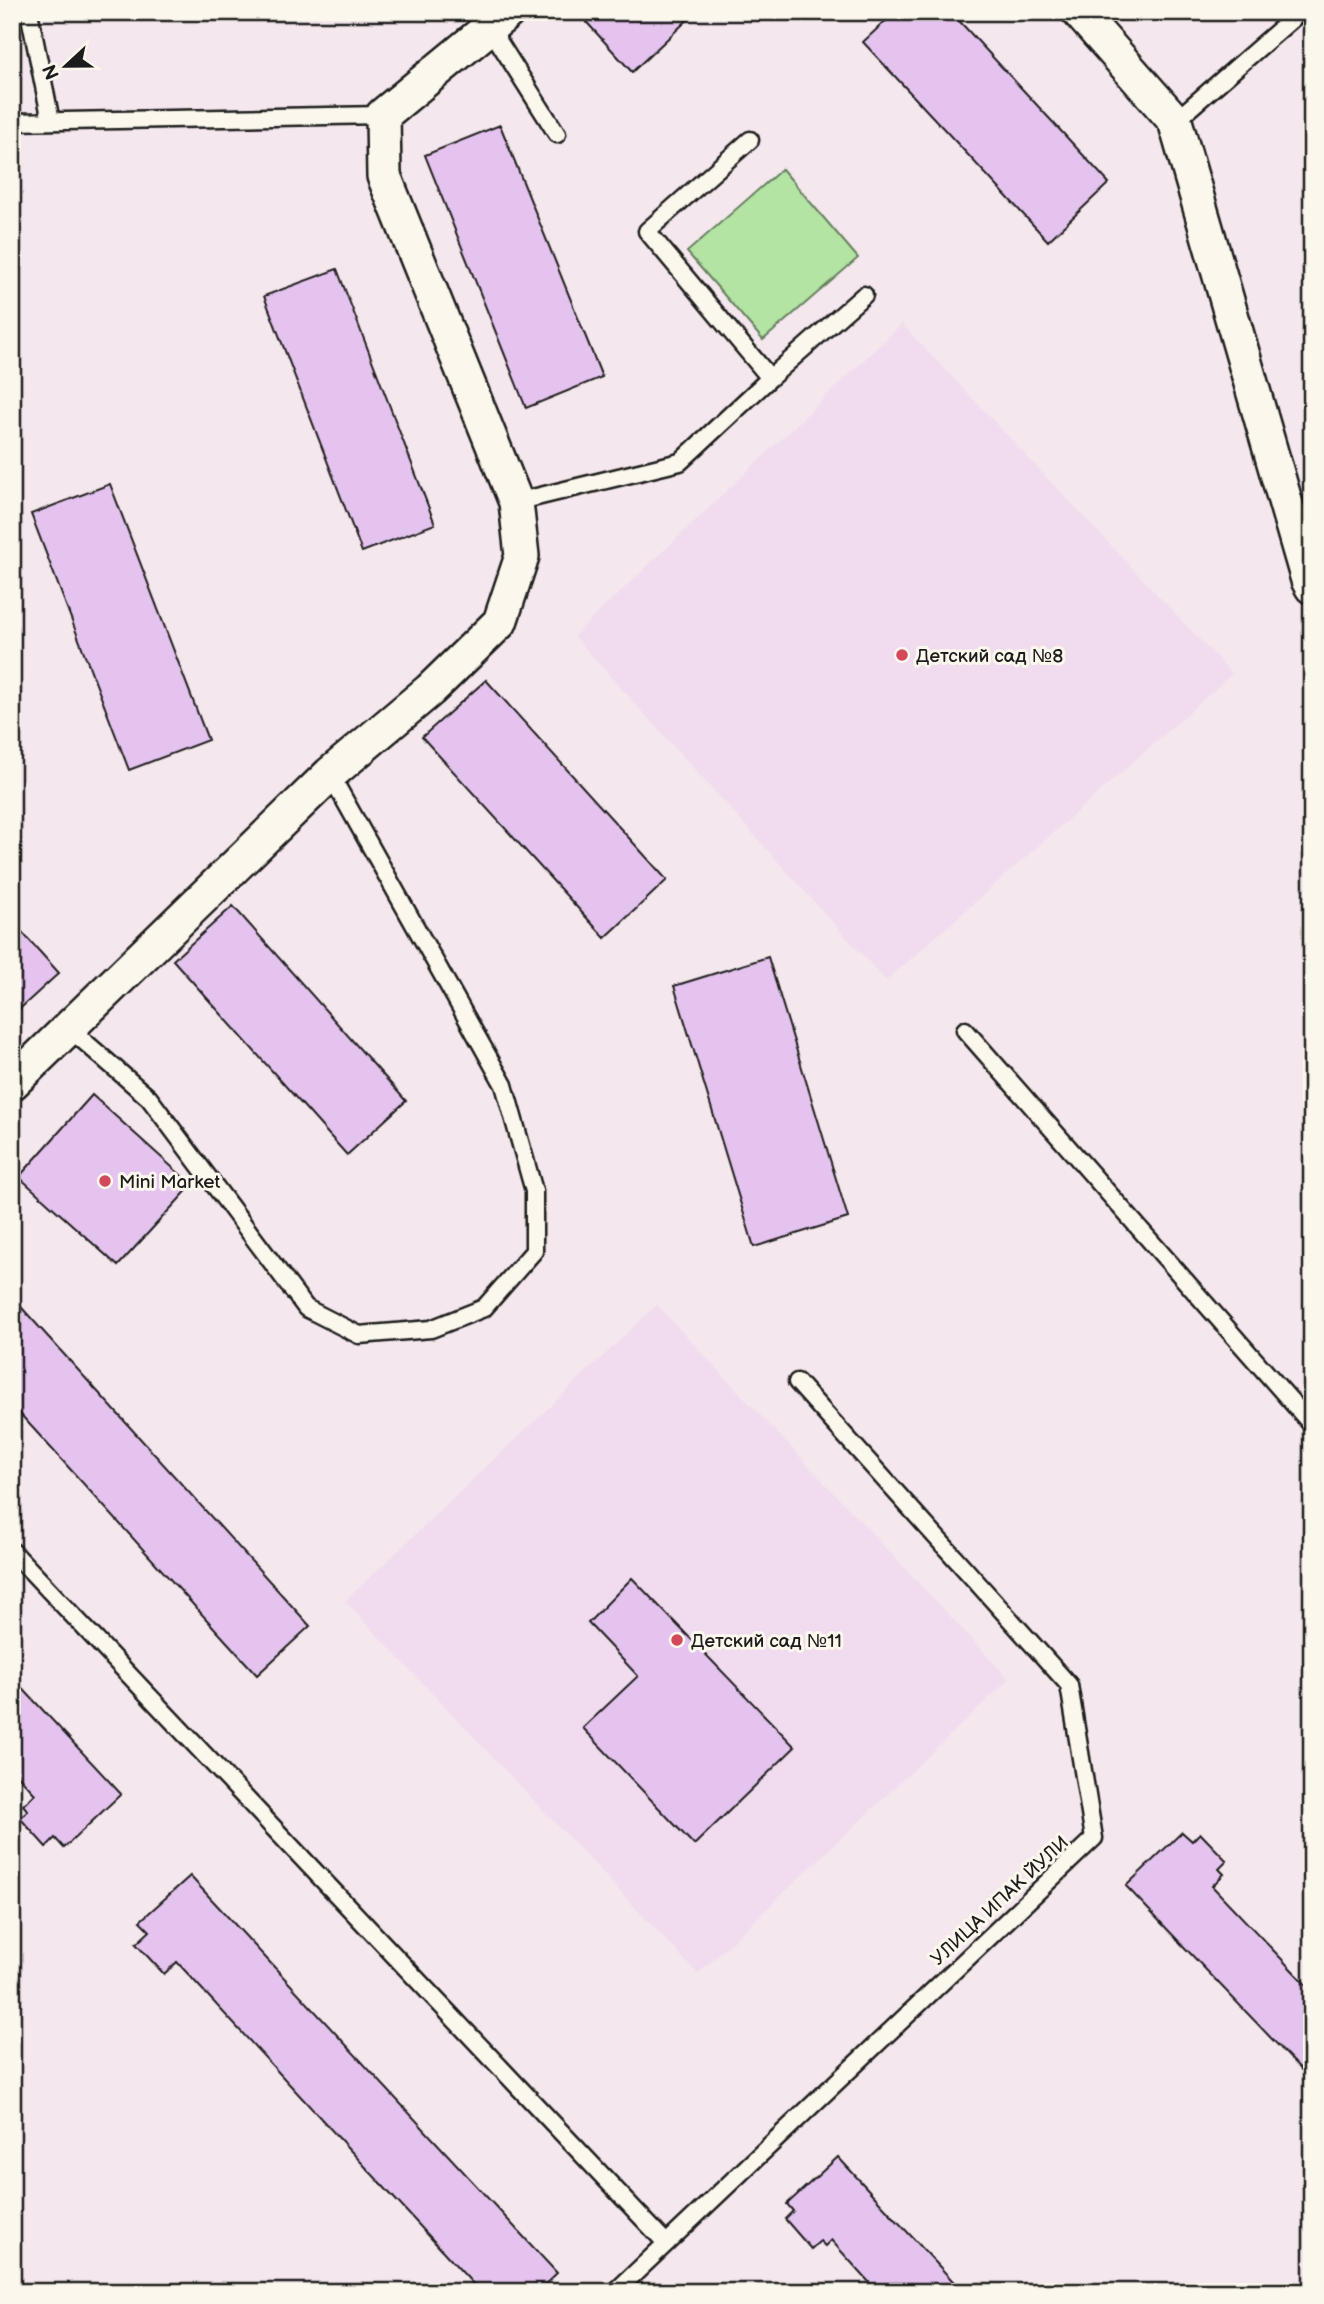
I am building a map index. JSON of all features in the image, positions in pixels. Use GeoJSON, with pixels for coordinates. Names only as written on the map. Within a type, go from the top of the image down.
{"type":"FeatureCollection","features":[{"type":"Feature","properties":{"kind":"street"},"geometry":{"type":"LineString","coordinates":[[1079,12],[1175,121],[1311,582]]}},
{"type":"Feature","properties":{"kind":"street"},"geometry":{"type":"LineString","coordinates":[[12,1083],[330,774],[430,690],[500,622],[522,556],[516,502],[384,176],[383,115],[499,20]]}},
{"type":"Feature","properties":{"kind":"lane"},"geometry":{"type":"LineString","coordinates":[[29,12],[51,121]]}},
{"type":"Feature","properties":{"kind":"lane"},"geometry":{"type":"LineString","coordinates":[[1175,121],[1300,12]]}},
{"type":"Feature","properties":{"kind":"lane"},"geometry":{"type":"LineString","coordinates":[[499,20],[557,134]]}},
{"type":"Feature","properties":{"kind":"lane"},"geometry":{"type":"LineString","coordinates":[[12,122],[383,115]]}},
{"type":"Feature","properties":{"kind":"lane"},"geometry":{"type":"LineString","coordinates":[[750,140],[647,231],[770,378]]}},
{"type":"Feature","properties":{"kind":"lane"},"geometry":{"type":"LineString","coordinates":[[516,502],[680,461],[864,295]]}},
{"type":"Feature","properties":{"kind":"lane"},"geometry":{"type":"LineString","coordinates":[[70,1029],[149,1098],[306,1308],[359,1335],[431,1329],[484,1308],[534,1251],[534,1191],[504,1085],[330,774]]}},
{"type":"Feature","properties":{"kind":"lane"},"geometry":{"type":"LineString","coordinates":[[965,1030],[1312,1425]]}},
{"type":"Feature","properties":{"kind":"lane","name":"УЛИЦА ИПАК ЙУЛИ"},"geometry":{"type":"LineString","coordinates":[[615,2292],[1094,1838],[1069,1685],[797,1382]]}},
{"type":"Feature","properties":{"kind":"lane"},"geometry":{"type":"LineString","coordinates":[[12,1551],[666,2243]]}},
{"type":"Feature","properties":{"kind":"shaded area","name":"Детский сад №8"},"geometry":{"type":"Polygon","coordinates":[[[902,324],[1232,674],[886,981],[574,636],[902,324]]]}},
{"type":"Feature","properties":{"kind":"shaded area","name":"Детский сад №11"},"geometry":{"type":"Polygon","coordinates":[[[657,1305],[1009,1679],[698,1974],[345,1601],[657,1305]]]}},
{"type":"Feature","properties":{"kind":"green space"},"geometry":{"type":"Polygon","coordinates":[[[782,169],[858,258],[763,340],[687,252],[782,169]]]}},
{"type":"Feature","properties":{"kind":"building"},"geometry":{"type":"Polygon","coordinates":[[[583,12],[696,12],[632,72],[580,15],[583,12]]]}},
{"type":"Feature","properties":{"kind":"building"},"geometry":{"type":"Polygon","coordinates":[[[895,12],[951,12],[1109,183],[1048,241],[863,42],[895,12]]]}},
{"type":"Feature","properties":{"kind":"building"},"geometry":{"type":"Polygon","coordinates":[[[500,125],[602,377],[526,408],[425,155],[500,125]]]}},
{"type":"Feature","properties":{"kind":"building"},"geometry":{"type":"Polygon","coordinates":[[[337,269],[435,524],[362,552],[264,296],[337,269]]]}},
{"type":"Feature","properties":{"kind":"building"},"geometry":{"type":"Polygon","coordinates":[[[110,484],[208,740],[129,770],[31,514],[110,484]]]}},
{"type":"Feature","properties":{"kind":"building"},"geometry":{"type":"Polygon","coordinates":[[[486,680],[667,880],[605,938],[422,737],[486,680]]]}},
{"type":"Feature","properties":{"kind":"building"},"geometry":{"type":"Polygon","coordinates":[[[233,906],[406,1101],[347,1155],[173,960],[233,906]]]}},
{"type":"Feature","properties":{"kind":"building"},"geometry":{"type":"Polygon","coordinates":[[[12,921],[59,973],[12,1016],[12,921]]]}},
{"type":"Feature","properties":{"kind":"building"},"geometry":{"type":"Polygon","coordinates":[[[768,957],[848,1218],[754,1247],[674,986],[768,957]]]}},
{"type":"Feature","properties":{"kind":"building","name":"Mini Market"},"geometry":{"type":"Polygon","coordinates":[[[92,1095],[192,1185],[118,1266],[19,1177],[92,1095]]]}},
{"type":"Feature","properties":{"kind":"building"},"geometry":{"type":"Polygon","coordinates":[[[12,1297],[310,1626],[257,1675],[12,1405],[12,1297]]]}},
{"type":"Feature","properties":{"kind":"building"},"geometry":{"type":"Polygon","coordinates":[[[632,1578],[795,1747],[694,1845],[583,1728],[638,1676],[588,1623],[632,1578]]]}},
{"type":"Feature","properties":{"kind":"building"},"geometry":{"type":"Polygon","coordinates":[[[12,1677],[121,1794],[64,1848],[55,1838],[46,1847],[20,1818],[28,1811],[23,1805],[35,1794],[12,1769],[12,1677]]]}},
{"type":"Feature","properties":{"kind":"building"},"geometry":{"type":"Polygon","coordinates":[[[1182,1832],[1192,1841],[1200,1833],[1227,1861],[1219,1869],[1224,1874],[1212,1886],[1312,1991],[1312,2081],[1126,1886],[1182,1832]]]}},
{"type":"Feature","properties":{"kind":"building"},"geometry":{"type":"Polygon","coordinates":[[[190,1876],[557,2273],[537,2292],[469,2292],[475,2286],[177,1962],[164,1974],[136,1944],[150,1931],[140,1921],[190,1876]]]}},
{"type":"Feature","properties":{"kind":"building"},"geometry":{"type":"Polygon","coordinates":[[[838,2157],[963,2292],[878,2292],[831,2240],[825,2246],[820,2241],[811,2249],[785,2219],[793,2211],[787,2204],[838,2157]]]}},
{"type":"Feature","properties":{"kind":"place","name":"Детский сад №8"},"geometry":{"type":"Point","coordinates":[902,655]}},
{"type":"Feature","properties":{"kind":"place","name":"Mini Market"},"geometry":{"type":"Point","coordinates":[105,1181]}},
{"type":"Feature","properties":{"kind":"place","name":"Детский сад №11"},"geometry":{"type":"Point","coordinates":[677,1640]}}]}
